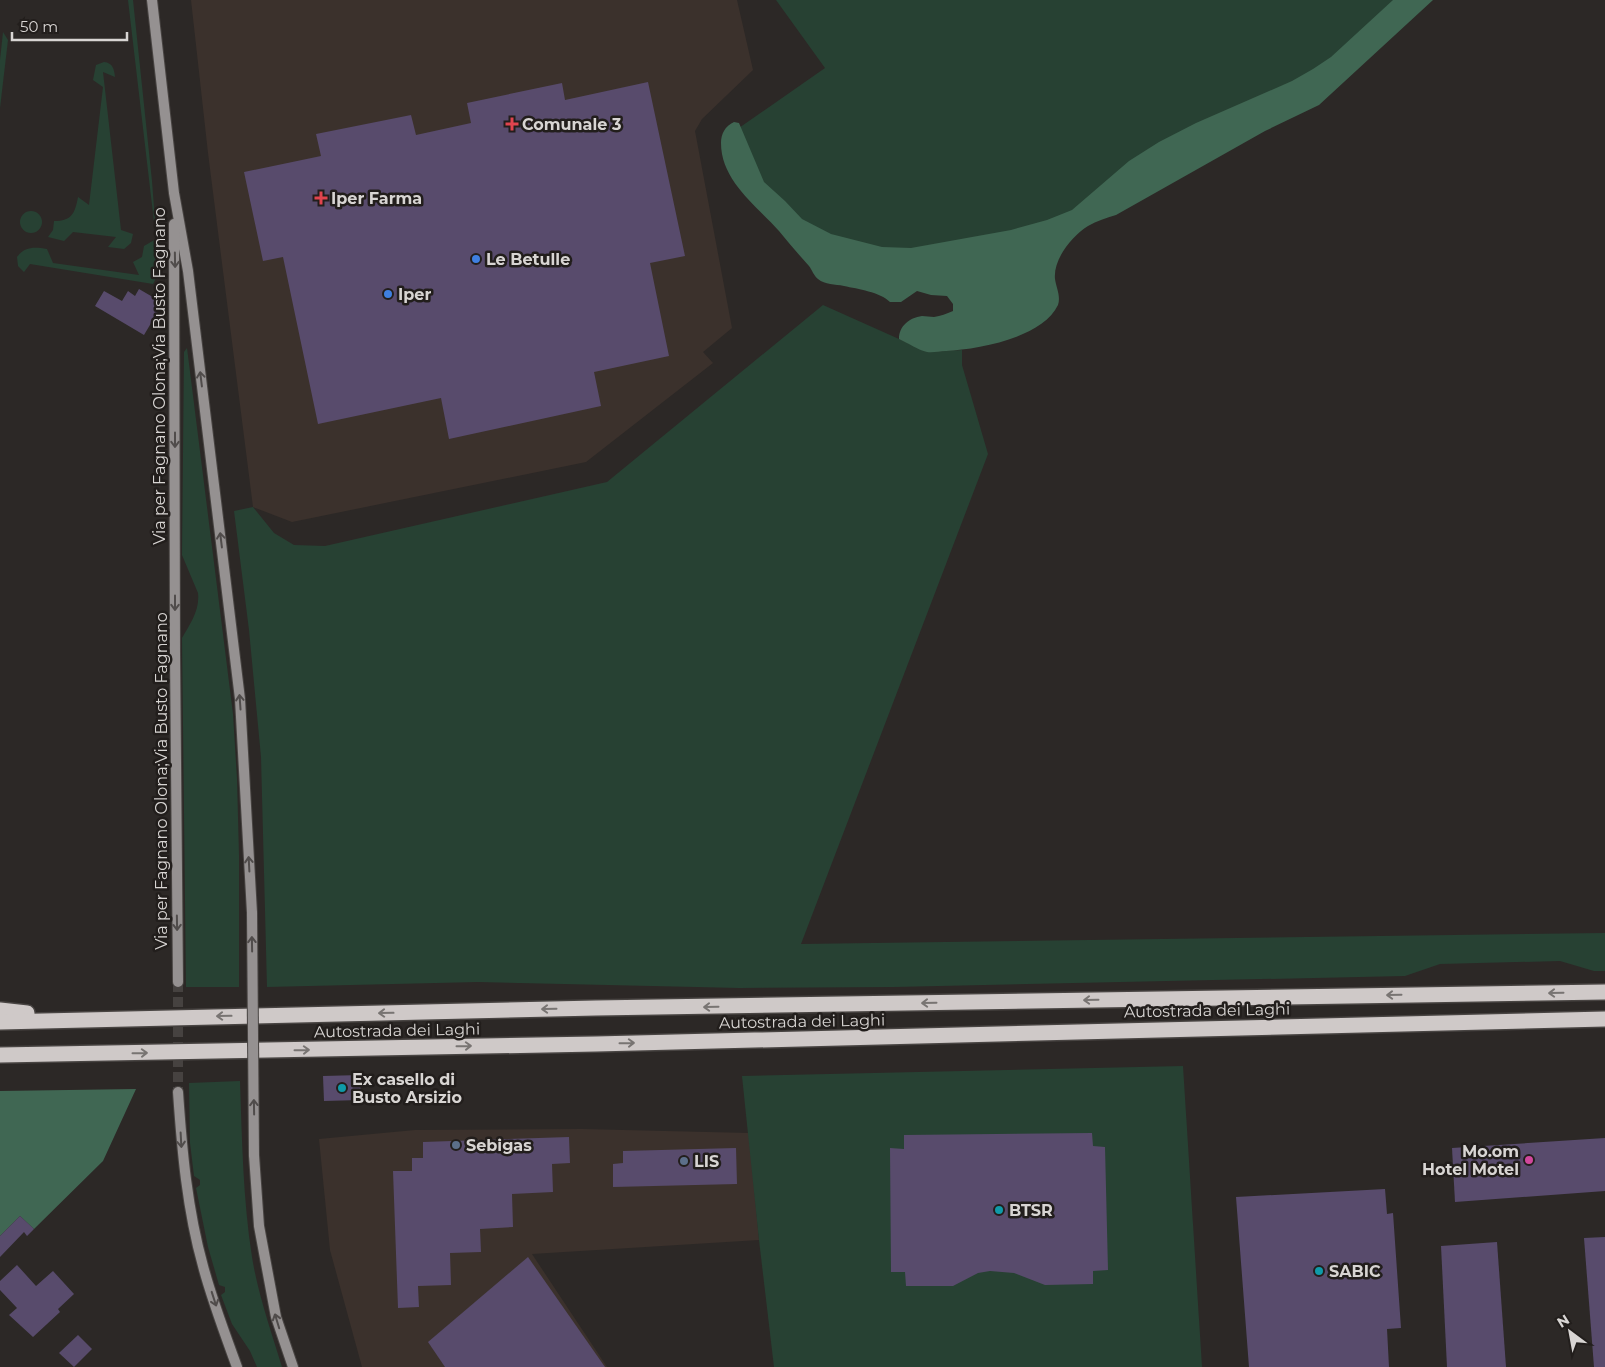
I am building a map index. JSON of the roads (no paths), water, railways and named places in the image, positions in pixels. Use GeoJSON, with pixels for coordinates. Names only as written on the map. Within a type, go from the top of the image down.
{"type":"FeatureCollection","features":[{"type":"Feature","properties":{"kind":"highway","name":"Autostrada dei Laghi"},"geometry":{"type":"LineString","coordinates":[[0,1022],[605,1008],[1605,992]]}},
{"type":"Feature","properties":{"kind":"highway"},"geometry":{"type":"LineString","coordinates":[[0,1010],[88,1019]]}},
{"type":"Feature","properties":{"kind":"highway","name":"Autostrada dei Laghi"},"geometry":{"type":"LineString","coordinates":[[0,1055],[586,1044],[1605,1018]]}},
{"type":"Feature","properties":{"kind":"highway"},"geometry":{"type":"LineString","coordinates":[[0,1065],[91,1054]]}},
{"type":"Feature","properties":{"kind":"main road"},"geometry":{"type":"LineString","coordinates":[[152,0],[174,194]]}},
{"type":"Feature","properties":{"kind":"main road","name":"Via per Fagnano Olona;Via Busto Fagnano"},"geometry":{"type":"LineString","coordinates":[[174,194],[188,271],[240,699],[252,913],[254,1155],[259,1226],[276,1317],[293,1367]]}},
{"type":"Feature","properties":{"kind":"main road","name":"Via per Fagnano Olona;Via Busto Fagnano"},"geometry":{"type":"LineString","coordinates":[[174,194],[174,653],[178,982]]}},
{"type":"Feature","properties":{"kind":"main road"},"geometry":{"type":"LineString","coordinates":[[178,1092],[182,1153],[195,1235],[203,1266],[238,1367]]}},
{"type":"Feature","properties":{"kind":"tunnel"},"geometry":{"type":"LineString","coordinates":[[178,982],[178,1092]]}},
{"type":"Feature","properties":{"kind":"place","name":"Comunale 3"},"geometry":{"type":"Point","coordinates":[512,124]}},
{"type":"Feature","properties":{"kind":"place","name":"Iper Farma"},"geometry":{"type":"Point","coordinates":[321,198]}},
{"type":"Feature","properties":{"kind":"place","name":"Le Betulle"},"geometry":{"type":"Point","coordinates":[476,259]}},
{"type":"Feature","properties":{"kind":"place","name":"Iper"},"geometry":{"type":"Point","coordinates":[388,294]}},
{"type":"Feature","properties":{"kind":"place","name":"Ex casello di Busto Arsizio"},"geometry":{"type":"Point","coordinates":[342,1088]}},
{"type":"Feature","properties":{"kind":"place","name":"Sebigas"},"geometry":{"type":"Point","coordinates":[456,1145]}},
{"type":"Feature","properties":{"kind":"place","name":"Mo.om Hotel Motel"},"geometry":{"type":"Point","coordinates":[1529,1160]}},
{"type":"Feature","properties":{"kind":"place","name":"LIS"},"geometry":{"type":"Point","coordinates":[684,1161]}},
{"type":"Feature","properties":{"kind":"place","name":"BTSR"},"geometry":{"type":"Point","coordinates":[999,1210]}},
{"type":"Feature","properties":{"kind":"place","name":"SABIC"},"geometry":{"type":"Point","coordinates":[1319,1271]}}]}
